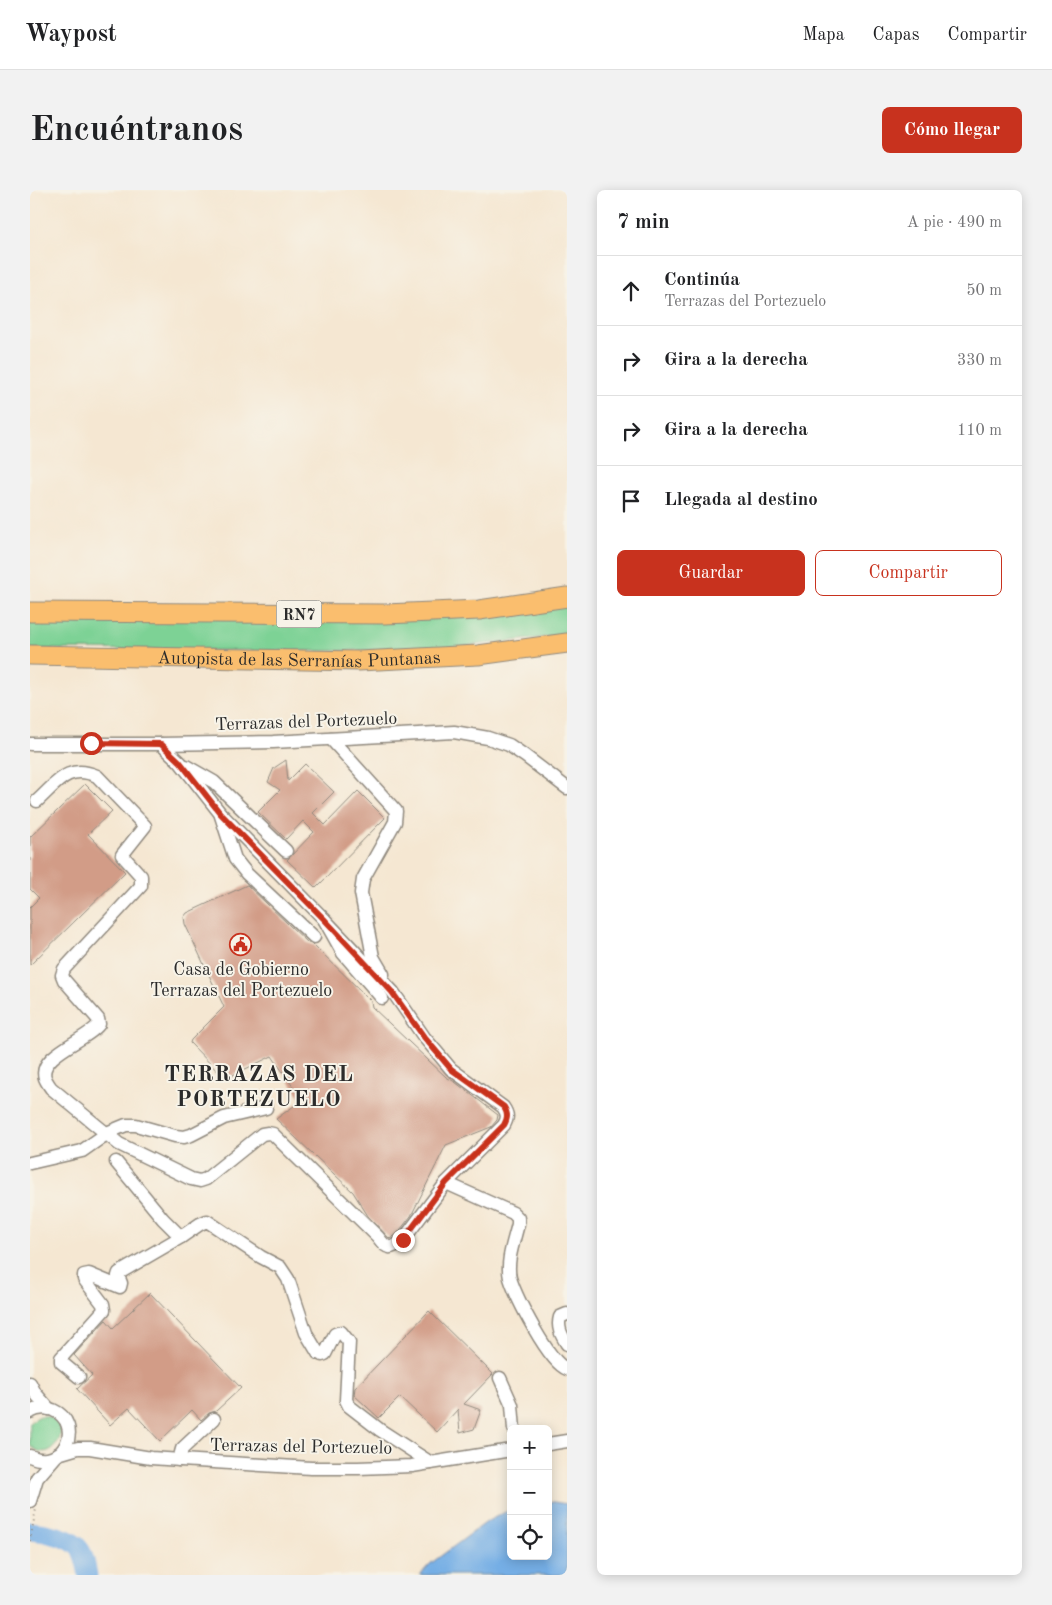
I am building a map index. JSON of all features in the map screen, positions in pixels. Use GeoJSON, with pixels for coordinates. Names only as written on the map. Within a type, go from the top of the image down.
{"type":"FeatureCollection","features":[{"type":"Feature","properties":{"kind":"highway","name":"RN7"},"geometry":{"type":"LineString","coordinates":[[30,612],[385,614],[479,610],[567,597]]}},
{"type":"Feature","properties":{"kind":"highway"},"geometry":{"type":"LineString","coordinates":[[30,606],[62,612]]}},
{"type":"Feature","properties":{"kind":"highway","name":"Autopista de las Serranías Puntanas"},"geometry":{"type":"LineString","coordinates":[[30,657],[52,655],[359,661],[478,655],[567,643]]}},
{"type":"Feature","properties":{"kind":"street","name":"Terrazas del Portezuelo"},"geometry":{"type":"LineString","coordinates":[[30,744],[273,742],[454,732],[488,738],[509,745],[567,788]]}},
{"type":"Feature","properties":{"kind":"street"},"geometry":{"type":"LineString","coordinates":[[331,739],[396,811],[395,822],[363,879],[361,893],[373,957],[387,995]]}},
{"type":"Feature","properties":{"kind":"street"},"geometry":{"type":"LineString","coordinates":[[37,801],[69,773],[87,772],[97,776],[145,826],[122,855],[141,876],[141,886],[64,969],[62,975],[64,980],[98,1019],[98,1024],[94,1030],[52,1058],[44,1072],[51,1088],[119,1144],[191,1179],[200,1181],[206,1179],[262,1134],[273,1134],[378,1237],[384,1246],[389,1248],[395,1246],[403,1240],[446,1183],[504,1125],[508,1114],[504,1107],[451,1069],[387,995],[343,953],[324,919],[220,813],[180,762],[161,744]]}},
{"type":"Feature","properties":{"kind":"street"},"geometry":{"type":"LineString","coordinates":[[180,762],[214,782],[286,851]]}},
{"type":"Feature","properties":{"kind":"street"},"geometry":{"type":"LineString","coordinates":[[220,813],[235,859],[247,874],[314,937]]}},
{"type":"Feature","properties":{"kind":"street"},"geometry":{"type":"LineString","coordinates":[[30,1163],[82,1151],[106,1134],[126,1125],[136,1125],[184,1137],[192,1135],[224,1118],[266,1108]]}},
{"type":"Feature","properties":{"kind":"street"},"geometry":{"type":"LineString","coordinates":[[116,1162],[163,1219],[181,1236]]}},
{"type":"Feature","properties":{"kind":"street"},"geometry":{"type":"LineString","coordinates":[[446,1183],[513,1213],[518,1218],[509,1262],[510,1278],[537,1334],[554,1360],[561,1367],[567,1369]]}},
{"type":"Feature","properties":{"kind":"street"},"geometry":{"type":"LineString","coordinates":[[79,1377],[61,1362],[61,1358],[104,1310],[103,1304],[84,1279],[84,1275],[89,1274],[120,1287],[118,1273],[207,1221],[261,1258],[280,1267],[288,1278],[306,1333],[318,1353],[326,1354],[337,1332],[344,1334],[349,1342],[346,1400],[349,1406],[380,1430],[431,1463]]}},
{"type":"Feature","properties":{"kind":"street"},"geometry":{"type":"LineString","coordinates":[[567,1314],[560,1317],[558,1324],[562,1337],[567,1344]]}},
{"type":"Feature","properties":{"kind":"street"},"geometry":{"type":"LineString","coordinates":[[500,1378],[512,1405],[514,1425]]}},
{"type":"Feature","properties":{"kind":"street"},"geometry":{"type":"LineString","coordinates":[[30,1383],[35,1393],[49,1409]]}},
{"type":"Feature","properties":{"kind":"street"},"geometry":{"type":"LineString","coordinates":[[30,1412],[40,1408],[57,1412],[64,1418],[76,1436],[90,1448]]}},
{"type":"Feature","properties":{"kind":"street"},"geometry":{"type":"LineString","coordinates":[[179,1460],[182,1449],[214,1419]]}},
{"type":"Feature","properties":{"kind":"street"},"geometry":{"type":"LineString","coordinates":[[31,1496],[37,1478],[57,1455],[63,1451],[69,1435],[68,1426]]}},
{"type":"Feature","properties":{"kind":"street"},"geometry":{"type":"LineString","coordinates":[[552,1443],[567,1441]]}},
{"type":"Feature","properties":{"kind":"street","name":"Terrazas del Portezuelo"},"geometry":{"type":"LineString","coordinates":[[30,1456],[48,1459],[78,1448],[90,1448],[151,1458],[311,1468],[358,1468],[412,1466],[507,1451]]}},
{"type":"Feature","properties":{"kind":"street"},"geometry":{"type":"LineString","coordinates":[[30,1472],[31,1496]]}},
{"type":"Feature","properties":{"kind":"path"},"geometry":{"type":"LineString","coordinates":[[30,1541],[39,1493],[31,1496]]}},
{"type":"Feature","properties":{"kind":"green space"},"geometry":{"type":"Polygon","coordinates":[[[567,604],[567,635],[437,649],[320,651],[30,649],[30,617],[567,604]]]}},
{"type":"Feature","properties":{"kind":"green space"},"geometry":{"type":"Polygon","coordinates":[[[40,1416],[52,1418],[58,1423],[61,1431],[59,1440],[48,1451],[39,1451],[30,1445],[30,1422],[40,1416]]]}},
{"type":"Feature","properties":{"kind":"water"},"geometry":{"type":"Polygon","coordinates":[[[552,1502],[567,1504],[567,1575],[420,1575],[430,1564],[488,1521],[507,1511],[507,1560],[552,1560],[552,1502]]]}},
{"type":"Feature","properties":{"kind":"building"},"geometry":{"type":"Polygon","coordinates":[[[286,760],[288,781],[305,764],[334,792],[313,813],[325,825],[358,791],[385,818],[316,888],[287,860],[314,832],[303,821],[286,839],[258,812],[280,790],[268,782],[274,768],[286,760]]]}},
{"type":"Feature","properties":{"kind":"building"},"geometry":{"type":"Polygon","coordinates":[[[85,784],[112,811],[88,834],[125,872],[30,965],[30,907],[39,898],[30,889],[30,837],[85,784]]]}},
{"type":"Feature","properties":{"kind":"building"},"geometry":{"type":"Polygon","coordinates":[[[247,885],[308,943],[314,945],[371,1001],[372,1007],[446,1077],[498,1115],[497,1120],[491,1127],[446,1145],[411,1216],[397,1234],[390,1239],[368,1216],[353,1192],[276,1119],[302,1100],[272,1056],[225,1079],[190,1043],[224,1007],[185,924],[184,917],[187,913],[247,885]]]}},
{"type":"Feature","properties":{"kind":"building"},"geometry":{"type":"Polygon","coordinates":[[[150,1293],[241,1388],[216,1411],[209,1413],[201,1420],[192,1410],[160,1441],[129,1408],[110,1425],[77,1389],[92,1375],[74,1355],[106,1320],[113,1328],[150,1293]]]}},
{"type":"Feature","properties":{"kind":"building"},"geometry":{"type":"Polygon","coordinates":[[[429,1311],[493,1374],[464,1404],[481,1410],[474,1429],[460,1433],[458,1409],[437,1432],[400,1397],[379,1418],[354,1395],[355,1388],[429,1311]]]}},
{"type":"Feature","properties":{"kind":"waterway"},"geometry":{"type":"LineString","coordinates":[[30,1531],[57,1536],[75,1544],[83,1554],[88,1575]]}},
{"type":"Feature","properties":{"kind":"place","name":"Casa de Gobierno Terrazas del Portezuelo"},"geometry":{"type":"Point","coordinates":[241,944]}},
{"type":"Feature","properties":{"kind":"district","name":"TERRAZAS DEL PORTEZUELO"},"geometry":{"type":"Point","coordinates":[259,1086]}},
{"type":"Feature","properties":{"kind":"route"},"geometry":{"type":"LineString","coordinates":[[91,743],[161,744],[180,762],[220,813],[324,919],[392,992],[424,1037],[451,1069],[504,1107],[508,1114],[504,1125],[446,1183],[403,1240]]}}]}
